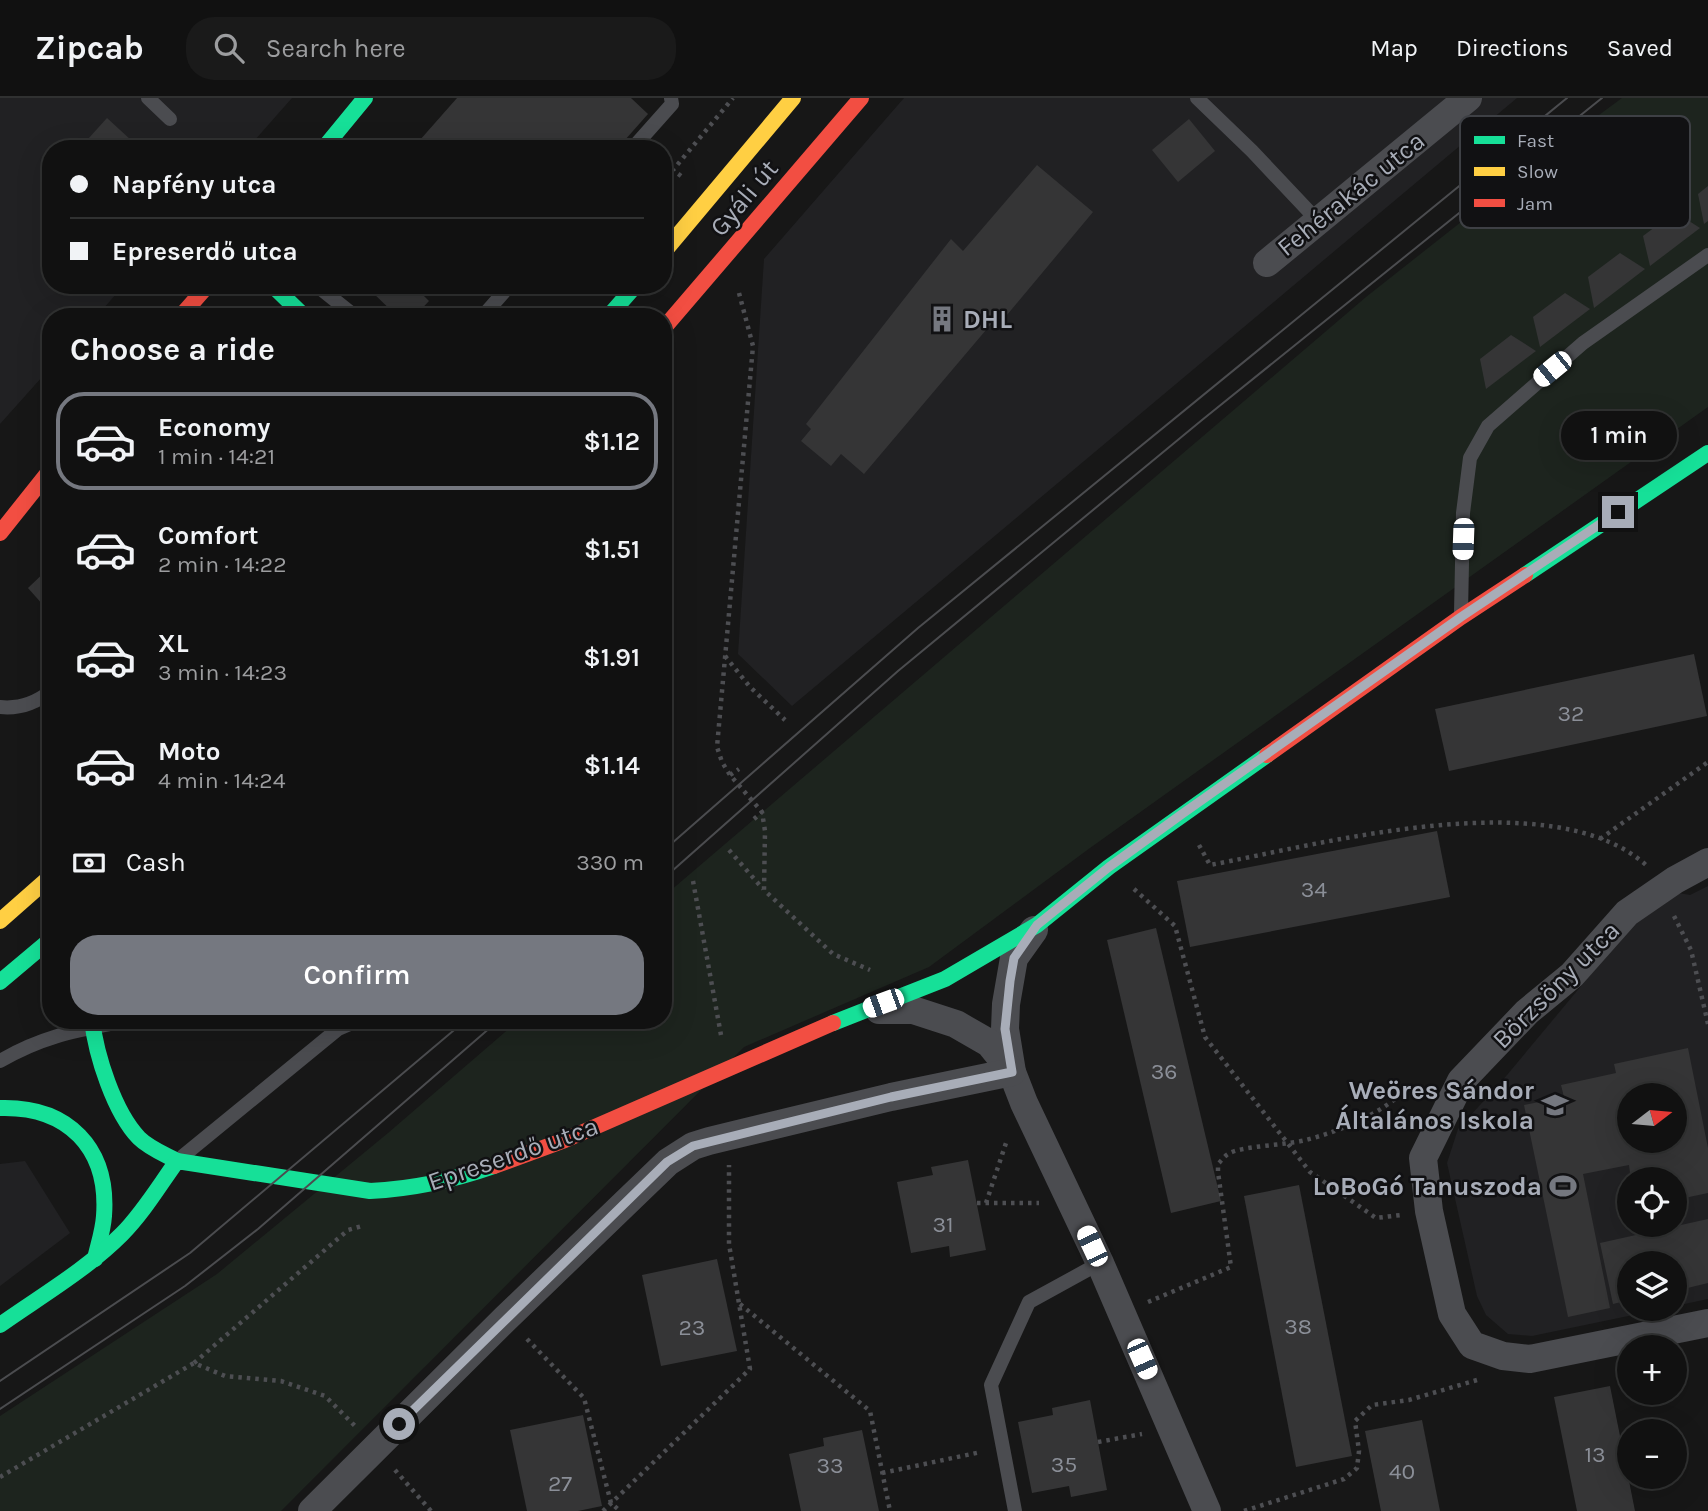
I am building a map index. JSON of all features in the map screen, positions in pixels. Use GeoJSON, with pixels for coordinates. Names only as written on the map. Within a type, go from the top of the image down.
{"type":"FeatureCollection","features":[{"type":"Feature","properties":{"kind":"street"},"geometry":{"type":"LineString","coordinates":[[330,140],[365,98]]}},
{"type":"Feature","properties":{"kind":"street","name":"Gyáli út"},"geometry":{"type":"LineString","coordinates":[[672,242],[793,98]]}},
{"type":"Feature","properties":{"kind":"street","name":"Gyáli út"},"geometry":{"type":"LineString","coordinates":[[672,319],[861,98]]}},
{"type":"Feature","properties":{"kind":"street","name":"Fehérakác utca"},"geometry":{"type":"LineString","coordinates":[[1267,262],[1468,98]]}},
{"type":"Feature","properties":{"kind":"street"},"geometry":{"type":"LineString","coordinates":[[188,308],[200,294]]}},
{"type":"Feature","properties":{"kind":"street"},"geometry":{"type":"LineString","coordinates":[[281,294],[296,308]]}},
{"type":"Feature","properties":{"kind":"street"},"geometry":{"type":"LineString","coordinates":[[616,308],[628,294]]}},
{"type":"Feature","properties":{"kind":"street","name":"Epreserdő utca"},"geometry":{"type":"LineString","coordinates":[[177,1161],[370,1191],[426,1185],[463,1177],[565,1140],[727,1068],[945,979],[1037,925],[1109,867],[1461,617],[1708,453]]}},
{"type":"Feature","properties":{"kind":"street"},"geometry":{"type":"LineString","coordinates":[[0,533],[42,479]]}},
{"type":"Feature","properties":{"kind":"street","name":"Börzsöny utca"},"geometry":{"type":"LineString","coordinates":[[1708,862],[1627,913],[1572,975],[1527,1012],[1461,1081],[1423,1157],[1429,1211],[1452,1314],[1472,1345],[1503,1356],[1530,1359],[1708,1323]]}},
{"type":"Feature","properties":{"kind":"street"},"geometry":{"type":"LineString","coordinates":[[0,921],[42,884]]}},
{"type":"Feature","properties":{"kind":"street","name":"Epreserdő utca"},"geometry":{"type":"LineString","coordinates":[[1012,1072],[1005,1029],[1010,981],[1014,958],[1037,925]]}},
{"type":"Feature","properties":{"kind":"street"},"geometry":{"type":"LineString","coordinates":[[0,982],[42,947]]}},
{"type":"Feature","properties":{"kind":"street","name":"Epreserdő utca"},"geometry":{"type":"LineString","coordinates":[[862,1011],[913,1010],[956,1024],[989,1043],[1012,1072],[1100,1263],[1208,1511]]}},
{"type":"Feature","properties":{"kind":"street"},"geometry":{"type":"LineString","coordinates":[[0,1325],[95,1259],[122,1234],[177,1161],[138,1138],[122,1112],[105,1072],[94,1029]]}},
{"type":"Feature","properties":{"kind":"street"},"geometry":{"type":"LineString","coordinates":[[312,1511],[667,1162],[693,1146],[891,1097],[1012,1072]]}},
{"type":"Feature","properties":{"kind":"street"},"geometry":{"type":"LineString","coordinates":[[0,1108],[31,1109],[64,1121],[90,1151],[98,1170],[104,1197],[104,1217],[95,1259]]}},
{"type":"Feature","properties":{"kind":"lane"},"geometry":{"type":"LineString","coordinates":[[148,98],[170,119]]}},
{"type":"Feature","properties":{"kind":"lane"},"geometry":{"type":"LineString","coordinates":[[640,140],[671,104],[671,98]]}},
{"type":"Feature","properties":{"kind":"lane"},"geometry":{"type":"LineString","coordinates":[[1197,98],[1318,221]]}},
{"type":"Feature","properties":{"kind":"lane"},"geometry":{"type":"LineString","coordinates":[[1461,617],[1463,513],[1470,458],[1488,426],[1583,343],[1708,255]]}},
{"type":"Feature","properties":{"kind":"lane"},"geometry":{"type":"LineString","coordinates":[[327,294],[345,308]]}},
{"type":"Feature","properties":{"kind":"lane"},"geometry":{"type":"LineString","coordinates":[[490,308],[502,294]]}},
{"type":"Feature","properties":{"kind":"lane"},"geometry":{"type":"LineString","coordinates":[[0,707],[12,708],[42,698]]}},
{"type":"Feature","properties":{"kind":"lane"},"geometry":{"type":"LineString","coordinates":[[0,1061],[22,1048],[75,1029]]}},
{"type":"Feature","properties":{"kind":"lane"},"geometry":{"type":"LineString","coordinates":[[177,1161],[338,1029]]}},
{"type":"Feature","properties":{"kind":"lane"},"geometry":{"type":"LineString","coordinates":[[1015,1511],[991,1385],[1029,1302],[1100,1263]]}},
{"type":"Feature","properties":{"kind":"path"},"geometry":{"type":"LineString","coordinates":[[673,170],[733,98]]}},
{"type":"Feature","properties":{"kind":"path"},"geometry":{"type":"LineString","coordinates":[[715,271],[738,287],[753,346],[718,747],[722,762],[730,775],[762,812],[765,831],[764,890]]}},
{"type":"Feature","properties":{"kind":"path"},"geometry":{"type":"LineString","coordinates":[[725,655],[750,687],[785,720]]}},
{"type":"Feature","properties":{"kind":"path"},"geometry":{"type":"LineString","coordinates":[[1600,840],[1708,762]]}},
{"type":"Feature","properties":{"kind":"path"},"geometry":{"type":"LineString","coordinates":[[730,775],[738,769]]}},
{"type":"Feature","properties":{"kind":"path"},"geometry":{"type":"LineString","coordinates":[[754,819],[762,812]]}},
{"type":"Feature","properties":{"kind":"path"},"geometry":{"type":"LineString","coordinates":[[1182,814],[1210,865],[1426,825],[1470,822],[1556,828],[1632,852],[1646,865]]}},
{"type":"Feature","properties":{"kind":"path"},"geometry":{"type":"LineString","coordinates":[[729,850],[764,890],[833,954],[879,974]]}},
{"type":"Feature","properties":{"kind":"path"},"geometry":{"type":"LineString","coordinates":[[1109,867],[1175,926],[1205,1037],[1310,1172],[1376,1218],[1429,1211]]}},
{"type":"Feature","properties":{"kind":"path"},"geometry":{"type":"LineString","coordinates":[[693,881],[727,1068]]}},
{"type":"Feature","properties":{"kind":"path"},"geometry":{"type":"LineString","coordinates":[[1661,890],[1691,950],[1708,1024]]}},
{"type":"Feature","properties":{"kind":"path"},"geometry":{"type":"LineString","coordinates":[[1122,1313],[1231,1267],[1218,1164],[1228,1154],[1238,1150],[1289,1144],[1332,1132],[1383,1109],[1404,1092]]}},
{"type":"Feature","properties":{"kind":"path"},"geometry":{"type":"LineString","coordinates":[[986,1203],[1008,1136]]}},
{"type":"Feature","properties":{"kind":"path"},"geometry":{"type":"LineString","coordinates":[[603,1511],[750,1369],[729,1244],[729,1137]]}},
{"type":"Feature","properties":{"kind":"path"},"geometry":{"type":"LineString","coordinates":[[976,1203],[1039,1203]]}},
{"type":"Feature","properties":{"kind":"path"},"geometry":{"type":"LineString","coordinates":[[739,1303],[870,1411],[890,1511]]}},
{"type":"Feature","properties":{"kind":"path"},"geometry":{"type":"LineString","coordinates":[[506,1318],[584,1398],[611,1503],[620,1511]]}},
{"type":"Feature","properties":{"kind":"path"},"geometry":{"type":"LineString","coordinates":[[0,1477],[194,1363],[225,1376],[281,1381],[325,1396],[431,1511]]}},
{"type":"Feature","properties":{"kind":"path"},"geometry":{"type":"LineString","coordinates":[[1244,1511],[1344,1479],[1357,1468],[1359,1451],[1355,1421],[1372,1405],[1409,1399],[1478,1379]]}},
{"type":"Feature","properties":{"kind":"path"},"geometry":{"type":"LineString","coordinates":[[1098,1442],[1172,1428]]}},
{"type":"Feature","properties":{"kind":"path"},"geometry":{"type":"LineString","coordinates":[[882,1473],[1003,1447]]}},
{"type":"Feature","properties":{"kind":"shaded area"},"geometry":{"type":"Polygon","coordinates":[[[0,98],[292,98],[255,140],[42,140],[42,294],[116,294],[104,308],[42,308],[42,377],[0,424],[0,98]]]}},
{"type":"Feature","properties":{"kind":"shaded area"},"geometry":{"type":"Polygon","coordinates":[[[904,98],[1517,98],[1496,116],[1460,116],[1460,146],[792,706],[738,654],[764,259],[904,98]]]}},
{"type":"Feature","properties":{"kind":"shaded area"},"geometry":{"type":"Polygon","coordinates":[[[1622,98],[1708,98],[1708,407],[1090,848],[929,967],[744,1047],[281,1511],[0,1511],[0,1416],[217,1274],[509,1029],[672,1029],[672,889],[1366,297],[1460,223],[1460,228],[1690,228],[1690,116],[1598,116],[1622,98]]]}},
{"type":"Feature","properties":{"kind":"shaded area","name":"Weöres Sándor Általános Iskola"},"geometry":{"type":"Polygon","coordinates":[[[1708,886],[1708,1299],[1687,1303],[1687,1251],[1617,1251],[1617,1318],[1532,1336],[1508,1334],[1486,1315],[1477,1296],[1447,1163],[1458,1129],[1502,1081],[1661,890],[1690,895],[1708,886]]]}},
{"type":"Feature","properties":{"kind":"shaded area"},"geometry":{"type":"Polygon","coordinates":[[[25,1161],[70,1233],[0,1286],[0,1164],[25,1161]]]}},
{"type":"Feature","properties":{"kind":"building"},"geometry":{"type":"Polygon","coordinates":[[[457,98],[631,98],[648,114],[625,140],[420,140],[457,98]]]}},
{"type":"Feature","properties":{"kind":"building"},"geometry":{"type":"Polygon","coordinates":[[[107,118],[131,140],[87,140],[107,118]]]}},
{"type":"Feature","properties":{"kind":"building"},"geometry":{"type":"Polygon","coordinates":[[[1189,119],[1215,151],[1178,182],[1152,150],[1189,119]]]}},
{"type":"Feature","properties":{"kind":"building","name":"DHL"},"geometry":{"type":"Polygon","coordinates":[[[1037,165],[1093,212],[1002,321],[997,317],[864,474],[841,454],[831,466],[801,441],[811,429],[806,424],[951,239],[963,251],[1037,165]]]}},
{"type":"Feature","properties":{"kind":"building"},"geometry":{"type":"Polygon","coordinates":[[[1708,186],[1708,221],[1704,224],[1698,194],[1708,186]]]}},
{"type":"Feature","properties":{"kind":"building"},"geometry":{"type":"Polygon","coordinates":[[[1690,222],[1700,228],[1650,266],[1643,236],[1654,228],[1690,228],[1690,222]]]}},
{"type":"Feature","properties":{"kind":"building"},"geometry":{"type":"Polygon","coordinates":[[[1620,253],[1645,269],[1594,308],[1588,277],[1620,253]]]}},
{"type":"Feature","properties":{"kind":"building"},"geometry":{"type":"Polygon","coordinates":[[[1565,293],[1590,309],[1540,347],[1533,317],[1565,293]]]}},
{"type":"Feature","properties":{"kind":"building"},"geometry":{"type":"Polygon","coordinates":[[[374,294],[422,294],[429,301],[422,308],[389,308],[374,294]]]}},
{"type":"Feature","properties":{"kind":"building"},"geometry":{"type":"Polygon","coordinates":[[[1511,335],[1536,351],[1486,389],[1480,359],[1511,335]]]}},
{"type":"Feature","properties":{"kind":"building"},"geometry":{"type":"Polygon","coordinates":[[[42,575],[42,604],[28,588],[42,575]]]}},
{"type":"Feature","properties":{"kind":"building"},"geometry":{"type":"Polygon","coordinates":[[[1694,654],[1707,716],[1449,771],[1435,709],[1694,654]]]}},
{"type":"Feature","properties":{"kind":"building"},"geometry":{"type":"Polygon","coordinates":[[[1437,831],[1450,897],[1190,947],[1177,881],[1437,831]]]}},
{"type":"Feature","properties":{"kind":"building"},"geometry":{"type":"Polygon","coordinates":[[[1156,928],[1221,1201],[1171,1213],[1107,940],[1156,928]]]}},
{"type":"Feature","properties":{"kind":"building","name":"LoBoGó Tanuszoda"},"geometry":{"type":"Polygon","coordinates":[[[1688,1048],[1708,1148],[1708,1193],[1687,1197],[1687,1167],[1629,1165],[1583,1174],[1610,1308],[1568,1317],[1524,1105],[1564,1097],[1561,1085],[1616,1073],[1614,1064],[1688,1048]]]}},
{"type":"Feature","properties":{"kind":"building"},"geometry":{"type":"Polygon","coordinates":[[[968,1160],[986,1250],[950,1257],[949,1246],[911,1253],[897,1182],[933,1175],[931,1167],[968,1160]]]}},
{"type":"Feature","properties":{"kind":"building"},"geometry":{"type":"Polygon","coordinates":[[[1299,1185],[1352,1456],[1296,1467],[1244,1196],[1299,1185]]]}},
{"type":"Feature","properties":{"kind":"building"},"geometry":{"type":"Polygon","coordinates":[[[1708,1219],[1708,1283],[1687,1288],[1687,1251],[1617,1251],[1617,1303],[1613,1304],[1600,1243],[1627,1237],[1687,1237],[1687,1224],[1708,1219]]]}},
{"type":"Feature","properties":{"kind":"building"},"geometry":{"type":"Polygon","coordinates":[[[717,1259],[737,1351],[661,1366],[642,1275],[717,1259]]]}},
{"type":"Feature","properties":{"kind":"building"},"geometry":{"type":"Polygon","coordinates":[[[1610,1386],[1617,1421],[1617,1489],[1631,1489],[1635,1511],[1577,1511],[1554,1397],[1610,1386]]]}},
{"type":"Feature","properties":{"kind":"building"},"geometry":{"type":"Polygon","coordinates":[[[1090,1400],[1107,1490],[1071,1497],[1069,1486],[1032,1493],[1018,1422],[1053,1415],[1052,1408],[1090,1400]]]}},
{"type":"Feature","properties":{"kind":"building"},"geometry":{"type":"Polygon","coordinates":[[[583,1415],[602,1506],[578,1511],[527,1511],[510,1430],[583,1415]]]}},
{"type":"Feature","properties":{"kind":"building"},"geometry":{"type":"Polygon","coordinates":[[[1422,1420],[1440,1511],[1381,1511],[1365,1431],[1422,1420]]]}},
{"type":"Feature","properties":{"kind":"building"},"geometry":{"type":"Polygon","coordinates":[[[862,1430],[879,1511],[801,1511],[789,1454],[824,1446],[823,1438],[862,1430]]]}},
{"type":"Feature","properties":{"kind":"tram line"},"geometry":{"type":"LineString","coordinates":[[1545,116],[1567,98]]}},
{"type":"Feature","properties":{"kind":"tram line"},"geometry":{"type":"LineString","coordinates":[[1580,116],[1602,98]]}},
{"type":"Feature","properties":{"kind":"tram line"},"geometry":{"type":"LineString","coordinates":[[672,843],[918,628],[1460,185]]}},
{"type":"Feature","properties":{"kind":"tram line"},"geometry":{"type":"LineString","coordinates":[[672,871],[898,671],[1202,420],[1460,212]]}},
{"type":"Feature","properties":{"kind":"tram line"},"geometry":{"type":"LineString","coordinates":[[0,1381],[190,1253],[455,1029]]}},
{"type":"Feature","properties":{"kind":"tram line"},"geometry":{"type":"LineString","coordinates":[[0,1409],[185,1286],[258,1229],[489,1029]]}},
{"type":"Feature","properties":{"kind":"traffic: fast"},"geometry":{"type":"LineString","coordinates":[[330,140],[365,98]]}},
{"type":"Feature","properties":{"kind":"traffic: fast"},"geometry":{"type":"LineString","coordinates":[[281,294],[296,308]]}},
{"type":"Feature","properties":{"kind":"traffic: fast"},"geometry":{"type":"LineString","coordinates":[[616,308],[628,294]]}},
{"type":"Feature","properties":{"kind":"traffic: fast"},"geometry":{"type":"LineString","coordinates":[[1525,575],[1708,453]]}},
{"type":"Feature","properties":{"kind":"traffic: fast"},"geometry":{"type":"LineString","coordinates":[[833,1023],[945,979],[1037,925],[1109,867],[1267,755]]}},
{"type":"Feature","properties":{"kind":"traffic: fast"},"geometry":{"type":"LineString","coordinates":[[0,982],[42,947]]}},
{"type":"Feature","properties":{"kind":"traffic: fast"},"geometry":{"type":"LineString","coordinates":[[94,1029],[102,1066],[114,1098],[130,1127],[143,1142],[177,1161]]}},
{"type":"Feature","properties":{"kind":"traffic: fast"},"geometry":{"type":"LineString","coordinates":[[0,1108],[24,1109],[46,1114],[64,1123],[91,1151],[104,1192],[103,1222],[95,1259]]}},
{"type":"Feature","properties":{"kind":"traffic: fast"},"geometry":{"type":"LineString","coordinates":[[0,1325],[108,1247],[137,1217],[177,1161],[370,1191],[433,1183],[494,1166]]}},
{"type":"Feature","properties":{"kind":"traffic: slow"},"geometry":{"type":"LineString","coordinates":[[672,242],[793,98]]}},
{"type":"Feature","properties":{"kind":"traffic: slow"},"geometry":{"type":"LineString","coordinates":[[0,921],[42,884]]}},
{"type":"Feature","properties":{"kind":"traffic: jam"},"geometry":{"type":"LineString","coordinates":[[672,318],[861,98]]}},
{"type":"Feature","properties":{"kind":"traffic: jam"},"geometry":{"type":"LineString","coordinates":[[188,308],[200,294]]}},
{"type":"Feature","properties":{"kind":"traffic: jam"},"geometry":{"type":"LineString","coordinates":[[0,533],[42,480]]}},
{"type":"Feature","properties":{"kind":"traffic: jam"},"geometry":{"type":"LineString","coordinates":[[1267,755],[1461,617],[1525,575]]}},
{"type":"Feature","properties":{"kind":"traffic: jam"},"geometry":{"type":"LineString","coordinates":[[494,1166],[565,1140],[833,1023]]}},
{"type":"Feature","properties":{"kind":"place","name":"DHL"},"geometry":{"type":"Point","coordinates":[942,319]}},
{"type":"Feature","properties":{"kind":"place","name":"Weöres Sándor Általános Iskola"},"geometry":{"type":"Point","coordinates":[1555,1105]}},
{"type":"Feature","properties":{"kind":"place","name":"LoBoGó Tanuszoda"},"geometry":{"type":"Point","coordinates":[1563,1186]}},
{"type":"Feature","properties":{"kind":"route"},"geometry":{"type":"LineString","coordinates":[[399,1424],[667,1162],[693,1146],[891,1097],[1012,1072],[1005,1029],[1006,1004],[1014,958],[1037,925],[1109,867],[1182,814],[1461,617],[1618,512]]}}]}
